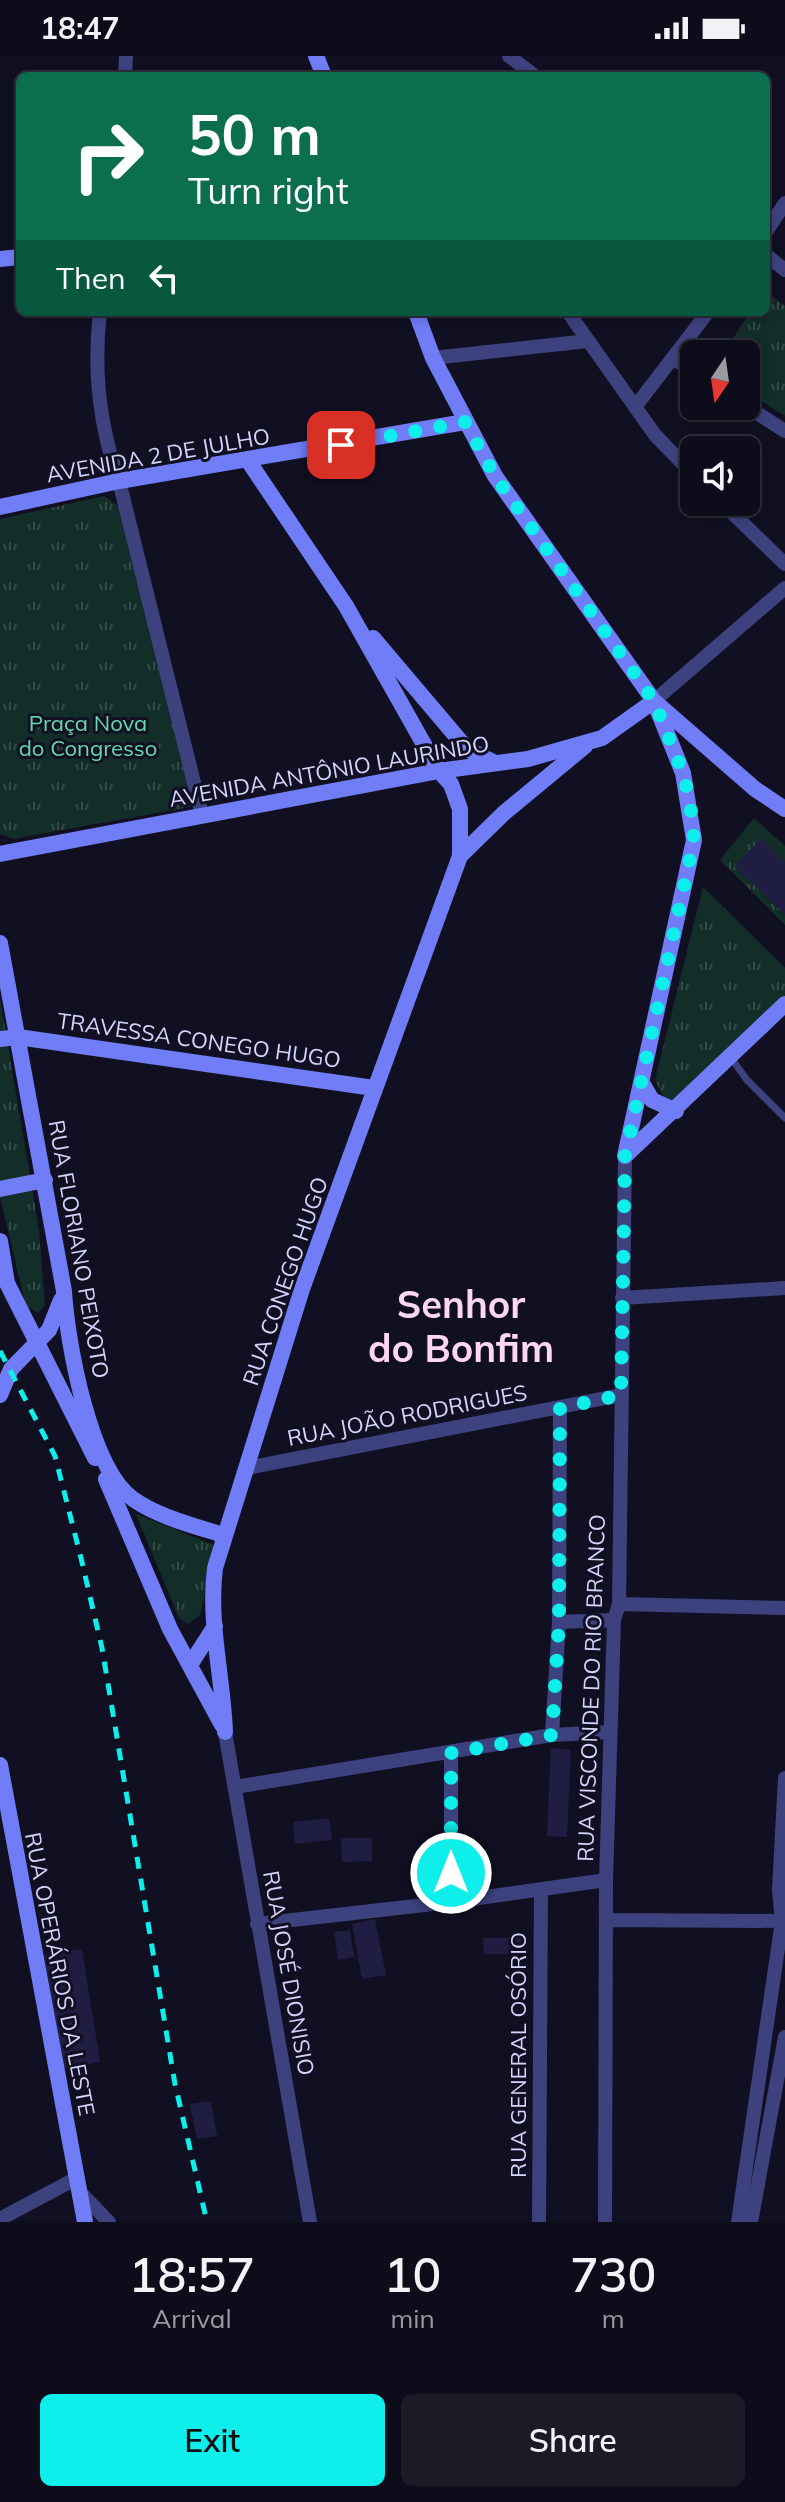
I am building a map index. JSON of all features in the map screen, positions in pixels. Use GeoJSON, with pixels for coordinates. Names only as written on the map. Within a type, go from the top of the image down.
{"type":"FeatureCollection","features":[{"type":"Feature","properties":{"kind":"street"},"geometry":{"type":"LineString","coordinates":[[509,56],[530,72]]}},
{"type":"Feature","properties":{"kind":"street"},"geometry":{"type":"LineString","coordinates":[[770,226],[785,203]]}},
{"type":"Feature","properties":{"kind":"street"},"geometry":{"type":"LineString","coordinates":[[100,316],[98,401],[103,437],[119,481],[202,815]]}},
{"type":"Feature","properties":{"kind":"street"},"geometry":{"type":"LineString","coordinates":[[417,316],[433,358],[495,476],[654,701],[736,774],[785,809]]}},
{"type":"Feature","properties":{"kind":"street"},"geometry":{"type":"LineString","coordinates":[[571,316],[655,435],[680,461]]}},
{"type":"Feature","properties":{"kind":"street"},"geometry":{"type":"LineString","coordinates":[[635,407],[705,316]]}},
{"type":"Feature","properties":{"kind":"street"},"geometry":{"type":"LineString","coordinates":[[433,358],[588,341]]}},
{"type":"Feature","properties":{"kind":"street"},"geometry":{"type":"LineString","coordinates":[[674,359],[680,363]]}},
{"type":"Feature","properties":{"kind":"street"},"geometry":{"type":"LineString","coordinates":[[760,415],[785,431]]}},
{"type":"Feature","properties":{"kind":"street","name":"AVENIDA 2 DE JULHO"},"geometry":{"type":"LineString","coordinates":[[0,507],[119,481],[249,462],[465,422]]}},
{"type":"Feature","properties":{"kind":"street"},"geometry":{"type":"LineString","coordinates":[[249,462],[346,606],[439,771],[451,784],[460,809],[460,856]]}},
{"type":"Feature","properties":{"kind":"street"},"geometry":{"type":"LineString","coordinates":[[735,516],[785,564]]}},
{"type":"Feature","properties":{"kind":"street"},"geometry":{"type":"LineString","coordinates":[[654,701],[785,588]]}},
{"type":"Feature","properties":{"kind":"street"},"geometry":{"type":"LineString","coordinates":[[346,606],[467,749],[498,764]]}},
{"type":"Feature","properties":{"kind":"street"},"geometry":{"type":"LineString","coordinates":[[625,1156],[694,840],[683,773],[654,701]]}},
{"type":"Feature","properties":{"kind":"street","name":"AVENIDA ANTÔNIO LAURINDO"},"geometry":{"type":"LineString","coordinates":[[0,854],[439,771],[498,764],[602,738],[654,701]]}},
{"type":"Feature","properties":{"kind":"street"},"geometry":{"type":"LineString","coordinates":[[460,856],[504,813],[592,741]]}},
{"type":"Feature","properties":{"kind":"street","name":"RUA CONEGO HUGO"},"geometry":{"type":"LineString","coordinates":[[225,1732],[224,1686],[212,1589],[223,1539],[302,1289],[460,856]]}},
{"type":"Feature","properties":{"kind":"street","name":"RUA FLORIANO PEIXOTO"},"geometry":{"type":"LineString","coordinates":[[0,943],[45,1180],[64,1291],[66,1327],[78,1384],[116,1484],[133,1500],[220,1534],[223,1539]]}},
{"type":"Feature","properties":{"kind":"street"},"geometry":{"type":"LineString","coordinates":[[625,1156],[676,1111],[785,1004]]}},
{"type":"Feature","properties":{"kind":"street","name":"TRAVESSA CONEGO HUGO"},"geometry":{"type":"LineString","coordinates":[[0,1039],[18,1037],[374,1088]]}},
{"type":"Feature","properties":{"kind":"street"},"geometry":{"type":"LineString","coordinates":[[642,1083],[652,1100],[676,1111]]}},
{"type":"Feature","properties":{"kind":"street","name":"RUA VISCONDE DO RIO BRANCO"},"geometry":{"type":"LineString","coordinates":[[605,2222],[606,1880],[614,1620],[619,1604],[625,1156]]}},
{"type":"Feature","properties":{"kind":"street"},"geometry":{"type":"LineString","coordinates":[[0,1189],[45,1180]]}},
{"type":"Feature","properties":{"kind":"street"},"geometry":{"type":"LineString","coordinates":[[0,1241],[3,1280],[109,1485],[170,1629],[225,1732]]}},
{"type":"Feature","properties":{"kind":"street"},"geometry":{"type":"LineString","coordinates":[[622,1298],[785,1288]]}},
{"type":"Feature","properties":{"kind":"street"},"geometry":{"type":"LineString","coordinates":[[0,1395],[11,1369],[49,1330],[64,1291]]}},
{"type":"Feature","properties":{"kind":"street","name":"RUA JOÃO RODRIGUES"},"geometry":{"type":"LineString","coordinates":[[247,1468],[621,1395]]}},
{"type":"Feature","properties":{"kind":"street","name":"RUA VISCONDE DO RIO BRANCO"},"geometry":{"type":"LineString","coordinates":[[552,1735],[559,1622],[560,1408]]}},
{"type":"Feature","properties":{"kind":"street"},"geometry":{"type":"LineString","coordinates":[[619,1604],[785,1608]]}},
{"type":"Feature","properties":{"kind":"street"},"geometry":{"type":"LineString","coordinates":[[559,1622],[614,1620]]}},
{"type":"Feature","properties":{"kind":"street"},"geometry":{"type":"LineString","coordinates":[[190,1665],[215,1625]]}},
{"type":"Feature","properties":{"kind":"street","name":"RUA JOSÉ DIONISIO"},"geometry":{"type":"LineString","coordinates":[[225,1732],[310,2222]]}},
{"type":"Feature","properties":{"kind":"street"},"geometry":{"type":"LineString","coordinates":[[235,1787],[552,1735],[609,1732]]}},
{"type":"Feature","properties":{"kind":"street"},"geometry":{"type":"LineString","coordinates":[[451,1753],[451,1902]]}},
{"type":"Feature","properties":{"kind":"street","name":"RUA OPERÁRIOS DA LESTE"},"geometry":{"type":"LineString","coordinates":[[0,1765],[47,2033],[85,2222]]}},
{"type":"Feature","properties":{"kind":"street"},"geometry":{"type":"LineString","coordinates":[[738,2222],[783,1921],[779,1890],[785,1778]]}},
{"type":"Feature","properties":{"kind":"street"},"geometry":{"type":"LineString","coordinates":[[257,1924],[451,1902],[606,1880]]}},
{"type":"Feature","properties":{"kind":"street","name":"RUA GENERAL OSÓRIO"},"geometry":{"type":"LineString","coordinates":[[539,2222],[541,1889]]}},
{"type":"Feature","properties":{"kind":"street"},"geometry":{"type":"LineString","coordinates":[[606,1920],[783,1921]]}},
{"type":"Feature","properties":{"kind":"street"},"geometry":{"type":"LineString","coordinates":[[751,2222],[785,2037]]}},
{"type":"Feature","properties":{"kind":"street"},"geometry":{"type":"LineString","coordinates":[[0,2219],[78,2185],[109,2222]]}},
{"type":"Feature","properties":{"kind":"lane"},"geometry":{"type":"LineString","coordinates":[[731,1058],[747,1080],[785,1118]]}},
{"type":"Feature","properties":{"kind":"green space"},"geometry":{"type":"Polygon","coordinates":[[[770,295],[785,306],[785,416],[760,400],[760,340],[732,340],[747,316],[770,316],[770,295]]]}},
{"type":"Feature","properties":{"kind":"green space","name":"Praça Nova do Congresso"},"geometry":{"type":"Polygon","coordinates":[[[104,496],[119,507],[195,806],[13,839],[0,834],[0,519],[104,496]]]}},
{"type":"Feature","properties":{"kind":"green space"},"geometry":{"type":"Polygon","coordinates":[[[754,818],[785,846],[785,925],[720,860],[754,818]]]}},
{"type":"Feature","properties":{"kind":"green space"},"geometry":{"type":"Polygon","coordinates":[[[703,887],[785,968],[785,1002],[678,1102],[665,1100],[655,1080],[703,887]]]}},
{"type":"Feature","properties":{"kind":"green space"},"geometry":{"type":"Polygon","coordinates":[[[0,998],[39,1230],[45,1305],[38,1313],[26,1306],[0,1197],[0,998]]]}},
{"type":"Feature","properties":{"kind":"green space"},"geometry":{"type":"Polygon","coordinates":[[[136,1514],[217,1546],[200,1615],[188,1624],[179,1618],[136,1514]]]}},
{"type":"Feature","properties":{"kind":"building"},"geometry":{"type":"Polygon","coordinates":[[[761,839],[785,862],[785,915],[734,866],[761,839]]]}},
{"type":"Feature","properties":{"kind":"building"},"geometry":{"type":"Polygon","coordinates":[[[551,1748],[571,1750],[567,1837],[547,1836],[551,1748]]]}},
{"type":"Feature","properties":{"kind":"building"},"geometry":{"type":"Polygon","coordinates":[[[329,1818],[332,1840],[295,1844],[293,1822],[329,1818]]]}},
{"type":"Feature","properties":{"kind":"building"},"geometry":{"type":"Polygon","coordinates":[[[341,1838],[372,1838],[372,1861],[342,1862],[341,1838]]]}},
{"type":"Feature","properties":{"kind":"building"},"geometry":{"type":"Polygon","coordinates":[[[375,1919],[386,1975],[362,1979],[352,1924],[375,1919]]]}},
{"type":"Feature","properties":{"kind":"building"},"geometry":{"type":"Polygon","coordinates":[[[350,1930],[354,1957],[338,1960],[334,1932],[350,1930]]]}},
{"type":"Feature","properties":{"kind":"building"},"geometry":{"type":"Polygon","coordinates":[[[483,1938],[525,1938],[525,1954],[484,1954],[483,1938]]]}},
{"type":"Feature","properties":{"kind":"building"},"geometry":{"type":"Polygon","coordinates":[[[82,1949],[100,2062],[62,2069],[44,1955],[82,1949]]]}},
{"type":"Feature","properties":{"kind":"building"},"geometry":{"type":"Polygon","coordinates":[[[211,2101],[217,2136],[197,2139],[190,2104],[211,2101]]]}},
{"type":"Feature","properties":{"kind":"railway"},"geometry":{"type":"LineString","coordinates":[[0,1351],[55,1456],[81,1558],[102,1648],[175,2084],[207,2222]]}},
{"type":"Feature","properties":{"kind":"district","name":"Senhor do Bonfim"},"geometry":{"type":"Point","coordinates":[461,1326]}},
{"type":"Feature","properties":{"kind":"route"},"geometry":{"type":"LineString","coordinates":[[341,445],[465,422],[495,476],[654,701],[683,773],[694,840],[625,1156],[621,1395],[560,1408],[559,1622],[552,1735],[451,1753],[451,1873]]}}]}
